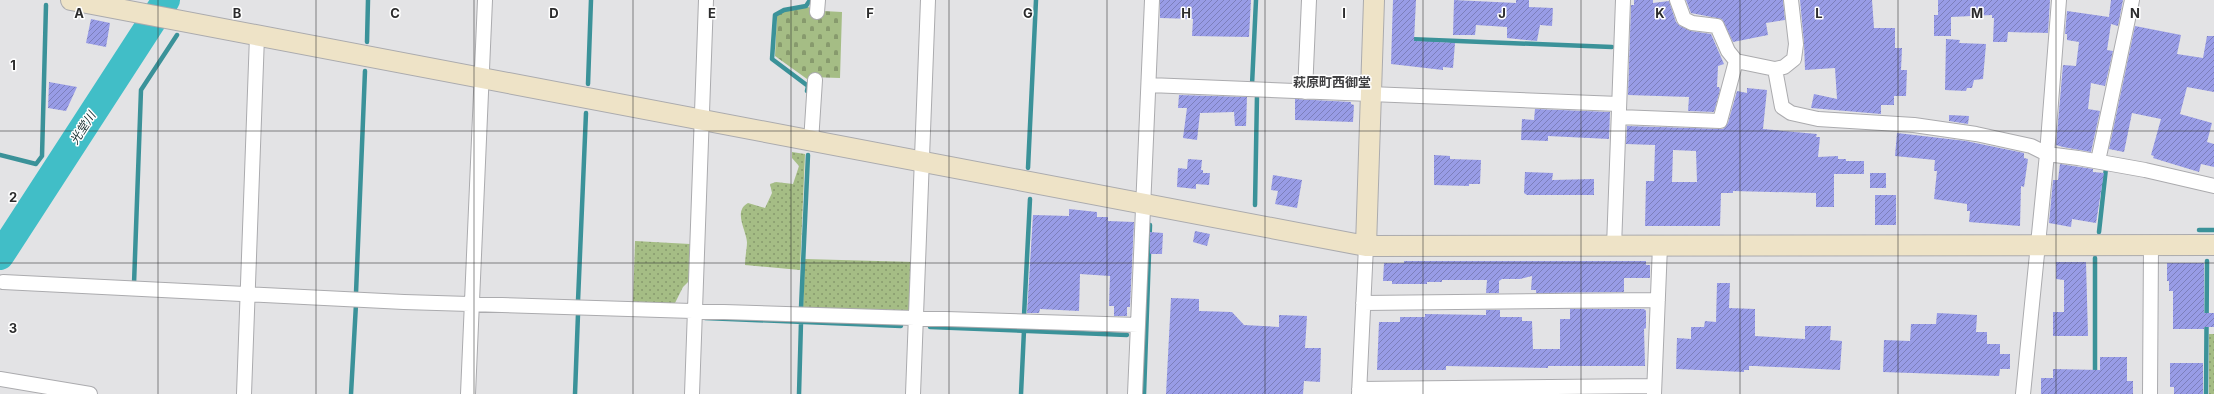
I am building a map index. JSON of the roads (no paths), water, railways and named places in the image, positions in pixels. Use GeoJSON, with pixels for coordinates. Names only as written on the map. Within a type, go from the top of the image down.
{"type":"FeatureCollection","features":[{"type":"Feature","properties":{"kind":"street"},"geometry":{"type":"LineString","coordinates":[[71,0],[124,5],[142,13],[257,36],[1366,246],[2038,244],[2214,245]]}},
{"type":"Feature","properties":{"kind":"street"},"geometry":{"type":"LineString","coordinates":[[468,394],[485,0]]}},
{"type":"Feature","properties":{"kind":"street"},"geometry":{"type":"LineString","coordinates":[[692,394],[706,0]]}},
{"type":"Feature","properties":{"kind":"street"},"geometry":{"type":"LineString","coordinates":[[913,394],[928,0]]}},
{"type":"Feature","properties":{"kind":"street"},"geometry":{"type":"LineString","coordinates":[[1135,394],[1152,0]]}},
{"type":"Feature","properties":{"kind":"street"},"geometry":{"type":"LineString","coordinates":[[1306,92],[1309,0]]}},
{"type":"Feature","properties":{"kind":"street"},"geometry":{"type":"LineString","coordinates":[[1374,0],[1366,246],[1359,392],[1654,390],[1660,246]]}},
{"type":"Feature","properties":{"kind":"street"},"geometry":{"type":"LineString","coordinates":[[1614,246],[1623,0]]}},
{"type":"Feature","properties":{"kind":"street"},"geometry":{"type":"LineString","coordinates":[[1677,0],[1684,19],[1692,23],[1717,26],[1728,51],[1736,61],[1775,69],[1784,67],[1794,59],[1796,44],[1791,0]]}},
{"type":"Feature","properties":{"kind":"street"},"geometry":{"type":"LineString","coordinates":[[2023,394],[2047,154],[2059,0]]}},
{"type":"Feature","properties":{"kind":"street"},"geometry":{"type":"LineString","coordinates":[[2098,161],[2132,0]]}},
{"type":"Feature","properties":{"kind":"street"},"geometry":{"type":"LineString","coordinates":[[244,394],[257,36]]}},
{"type":"Feature","properties":{"kind":"street"},"geometry":{"type":"LineString","coordinates":[[1148,85],[1370,94],[1619,110],[1720,121],[1736,61]]}},
{"type":"Feature","properties":{"kind":"street"},"geometry":{"type":"LineString","coordinates":[[1775,69],[1782,107],[1791,113],[1818,119],[1914,125],[1976,134],[2031,146],[2047,154],[2098,161],[2145,170],[2214,186]]}},
{"type":"Feature","properties":{"kind":"street"},"geometry":{"type":"LineString","coordinates":[[811,142],[815,80]]}},
{"type":"Feature","properties":{"kind":"street"},"geometry":{"type":"LineString","coordinates":[[2150,394],[2151,245]]}},
{"type":"Feature","properties":{"kind":"street"},"geometry":{"type":"LineString","coordinates":[[3,282],[473,304],[694,310],[1138,326]]}},
{"type":"Feature","properties":{"kind":"street"},"geometry":{"type":"LineString","coordinates":[[1363,303],[1658,300]]}},
{"type":"Feature","properties":{"kind":"street"},"geometry":{"type":"LineString","coordinates":[[0,379],[90,394]]}},
{"type":"Feature","properties":{"kind":"waterway","name":"光堂川"},"geometry":{"type":"LineString","coordinates":[[0,256],[166,0]]}},
{"type":"Feature","properties":{"kind":"waterway"},"geometry":{"type":"LineString","coordinates":[[367,42],[368,0]]}},
{"type":"Feature","properties":{"kind":"waterway"},"geometry":{"type":"LineString","coordinates":[[588,84],[591,0]]}},
{"type":"Feature","properties":{"kind":"waterway"},"geometry":{"type":"LineString","coordinates":[[807,91],[808,86],[772,59],[775,15],[784,10],[806,6],[810,0]]}},
{"type":"Feature","properties":{"kind":"waterway"},"geometry":{"type":"LineString","coordinates":[[1028,168],[1036,0]]}},
{"type":"Feature","properties":{"kind":"waterway"},"geometry":{"type":"LineString","coordinates":[[1252,85],[1256,0]]}},
{"type":"Feature","properties":{"kind":"waterway"},"geometry":{"type":"LineString","coordinates":[[0,155],[36,164],[42,156],[46,5]]}},
{"type":"Feature","properties":{"kind":"waterway"},"geometry":{"type":"LineString","coordinates":[[134,284],[141,90],[177,35]]}},
{"type":"Feature","properties":{"kind":"waterway"},"geometry":{"type":"LineString","coordinates":[[1408,39],[1612,47]]}},
{"type":"Feature","properties":{"kind":"waterway"},"geometry":{"type":"LineString","coordinates":[[356,293],[365,71]]}},
{"type":"Feature","properties":{"kind":"waterway"},"geometry":{"type":"LineString","coordinates":[[1255,205],[1257,95]]}},
{"type":"Feature","properties":{"kind":"waterway"},"geometry":{"type":"LineString","coordinates":[[578,301],[586,113]]}},
{"type":"Feature","properties":{"kind":"waterway"},"geometry":{"type":"LineString","coordinates":[[801,308],[808,155]]}},
{"type":"Feature","properties":{"kind":"waterway"},"geometry":{"type":"LineString","coordinates":[[2099,232],[2106,168]]}},
{"type":"Feature","properties":{"kind":"waterway"},"geometry":{"type":"LineString","coordinates":[[1024,316],[1030,199]]}},
{"type":"Feature","properties":{"kind":"waterway"},"geometry":{"type":"LineString","coordinates":[[1144,394],[1150,225]]}},
{"type":"Feature","properties":{"kind":"waterway"},"geometry":{"type":"LineString","coordinates":[[2199,230],[2214,230]]}},
{"type":"Feature","properties":{"kind":"waterway"},"geometry":{"type":"LineString","coordinates":[[2095,258],[2095,376]]}},
{"type":"Feature","properties":{"kind":"waterway"},"geometry":{"type":"LineString","coordinates":[[2206,394],[2207,261]]}},
{"type":"Feature","properties":{"kind":"waterway"},"geometry":{"type":"LineString","coordinates":[[351,394],[356,304]]}},
{"type":"Feature","properties":{"kind":"waterway"},"geometry":{"type":"LineString","coordinates":[[575,394],[578,314]]}},
{"type":"Feature","properties":{"kind":"waterway"},"geometry":{"type":"LineString","coordinates":[[705,318],[901,326]]}},
{"type":"Feature","properties":{"kind":"waterway"},"geometry":{"type":"LineString","coordinates":[[799,394],[801,322]]}},
{"type":"Feature","properties":{"kind":"waterway"},"geometry":{"type":"LineString","coordinates":[[930,327],[1127,335]]}},
{"type":"Feature","properties":{"kind":"waterway"},"geometry":{"type":"LineString","coordinates":[[1021,394],[1024,330]]}},
{"type":"Feature","properties":{"kind":"district","name":"萩原町西御堂"},"geometry":{"type":"Point","coordinates":[1332,82]}}]}
